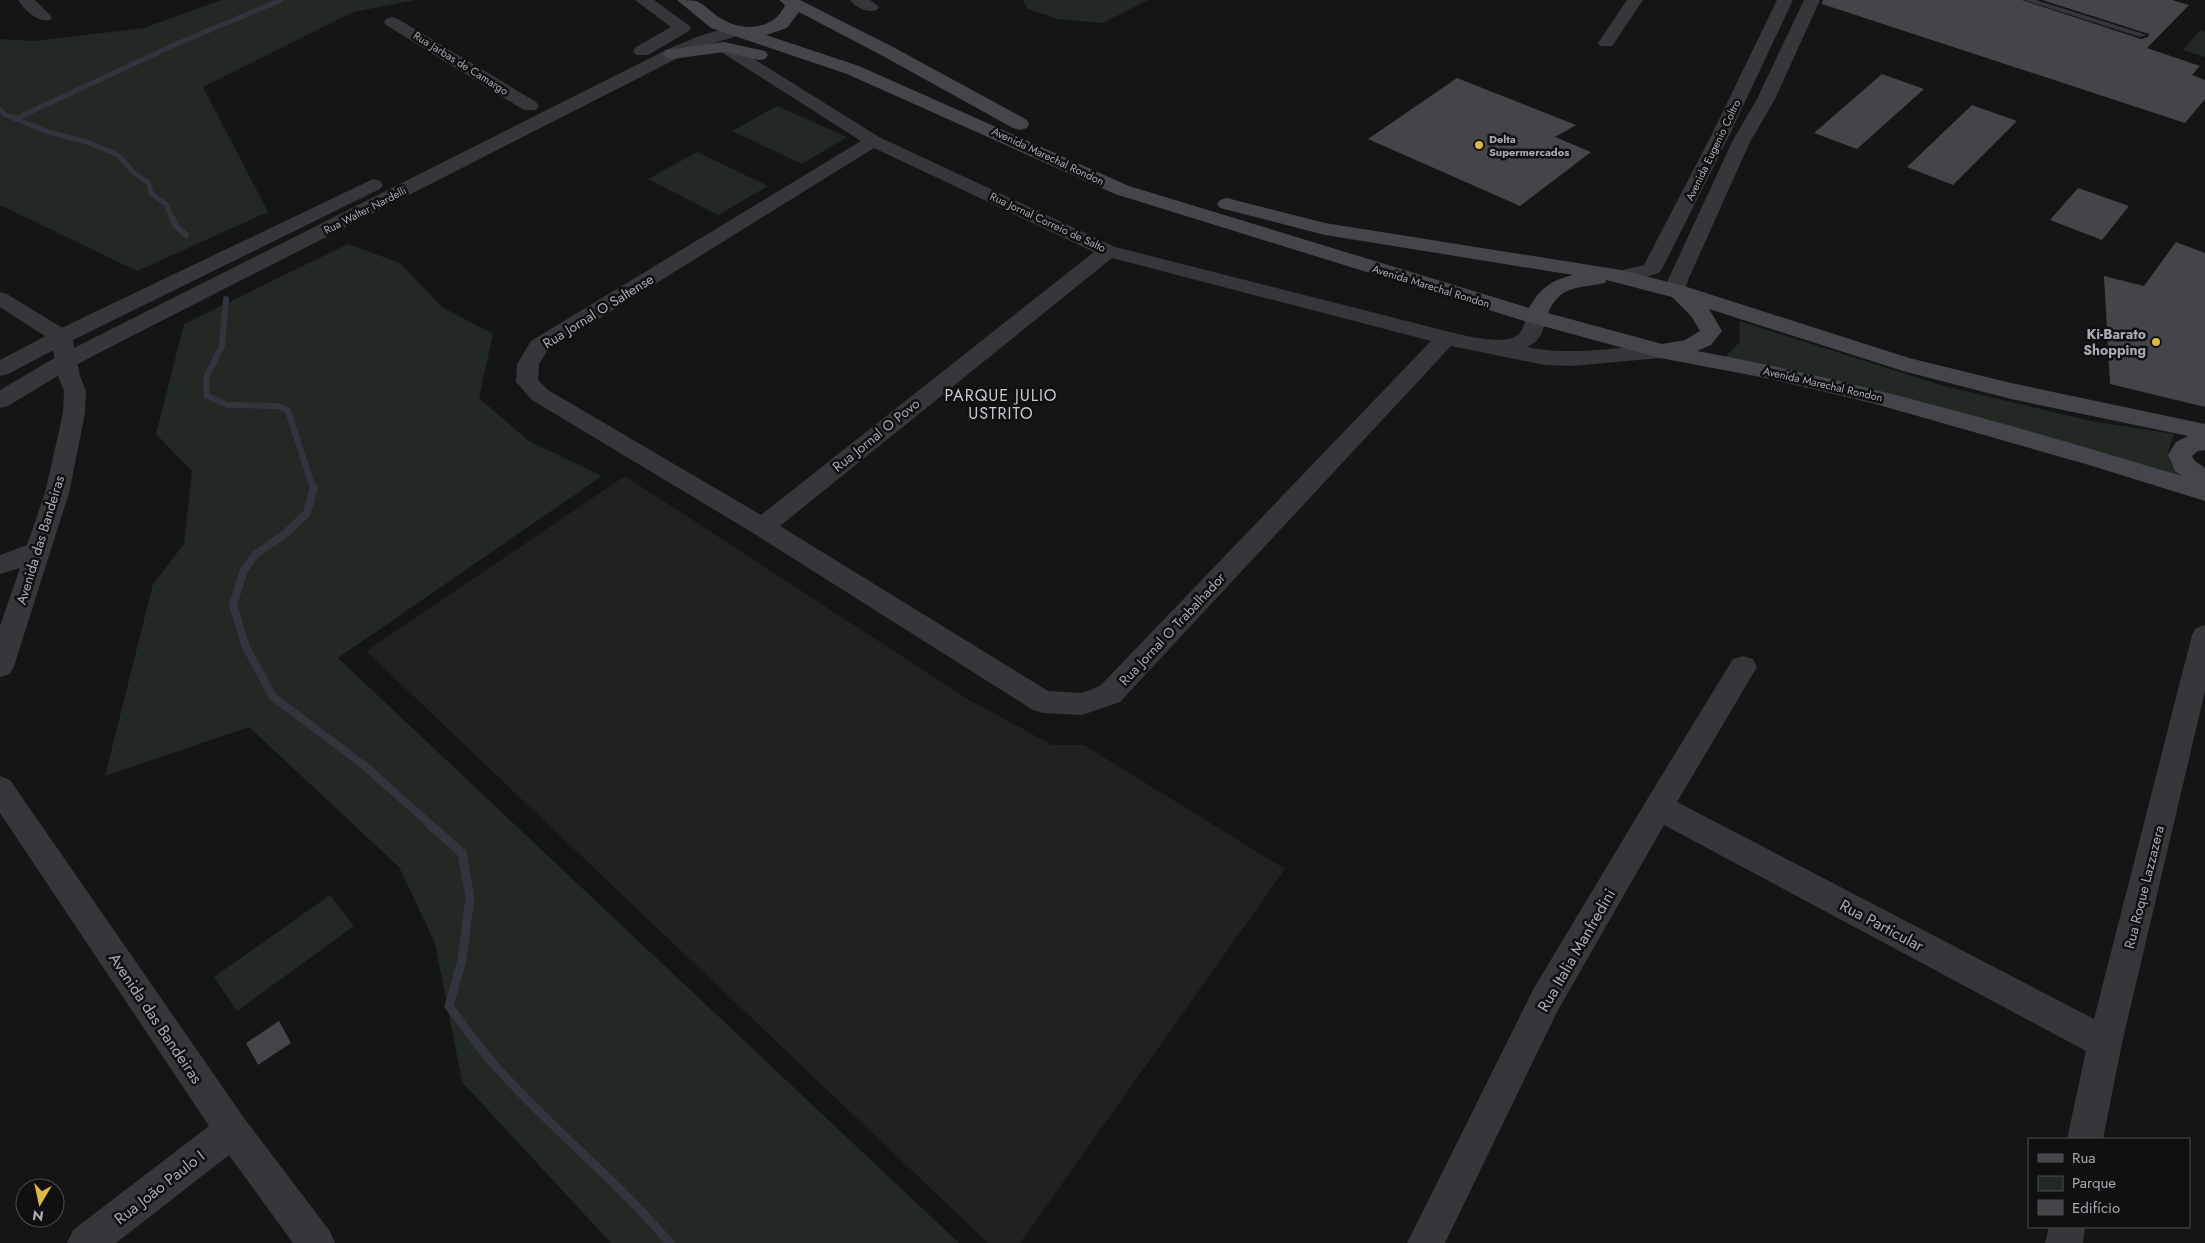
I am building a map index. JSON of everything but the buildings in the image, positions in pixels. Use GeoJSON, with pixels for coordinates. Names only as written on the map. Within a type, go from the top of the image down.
{"type":"FeatureCollection","features":[{"type":"Feature","properties":{"kind":"main road","name":"Avenida Marechal Rondon"},"geometry":{"type":"LineString","coordinates":[[685,0],[717,24],[729,39],[853,70],[1122,190],[1536,317],[1660,351],[1772,372],[1874,396],[2097,459],[2205,492]]}},
{"type":"Feature","properties":{"kind":"main road","name":"Avenida Marechal Rondon"},"geometry":{"type":"LineString","coordinates":[[790,2],[887,51],[978,102],[1055,142],[1126,173],[1178,191],[1325,229],[1621,276],[1676,291],[1903,364],[2011,391],[2205,432]]}},
{"type":"Feature","properties":{"kind":"main road"},"geometry":{"type":"LineString","coordinates":[[729,39],[775,28],[790,15],[790,2]]}},
{"type":"Feature","properties":{"kind":"main road"},"geometry":{"type":"LineString","coordinates":[[1536,317],[1542,301],[1552,290],[1565,282],[1621,276]]}},
{"type":"Feature","properties":{"kind":"main road"},"geometry":{"type":"LineString","coordinates":[[1552,290],[1563,312],[1583,330]]}},
{"type":"Feature","properties":{"kind":"main road"},"geometry":{"type":"LineString","coordinates":[[1660,351],[1695,344],[1707,338],[1711,331],[1707,321],[1698,309],[1676,291]]}},
{"type":"Feature","properties":{"kind":"main road"},"geometry":{"type":"LineString","coordinates":[[2205,442],[2193,442],[2185,446],[2180,455],[2184,464],[2205,481]]}},
{"type":"Feature","properties":{"kind":"street"},"geometry":{"type":"LineString","coordinates":[[26,0],[44,17]]}},
{"type":"Feature","properties":{"kind":"street","name":"Rua Walter Nardelli"},"geometry":{"type":"LineString","coordinates":[[0,369],[61,337],[362,191],[683,28],[643,0]]}},
{"type":"Feature","properties":{"kind":"street"},"geometry":{"type":"LineString","coordinates":[[1606,43],[1635,0]]}},
{"type":"Feature","properties":{"kind":"street","name":"Avenida Eugenio Coltro"},"geometry":{"type":"LineString","coordinates":[[1621,276],[1652,269],[1719,138],[1785,0]]}},
{"type":"Feature","properties":{"kind":"street","name":"Avenida Eugenio Coltro"},"geometry":{"type":"LineString","coordinates":[[1676,291],[1678,280],[1741,142],[1766,99],[1812,0]]}},
{"type":"Feature","properties":{"kind":"street","name":"Rua Jarbas de Camargo"},"geometry":{"type":"LineString","coordinates":[[392,22],[412,32],[530,106]]}},
{"type":"Feature","properties":{"kind":"street"},"geometry":{"type":"LineString","coordinates":[[1773,26],[1797,32]]}},
{"type":"Feature","properties":{"kind":"street","name":"Rua Walter Nardelli"},"geometry":{"type":"LineString","coordinates":[[0,400],[66,361],[672,54],[705,40],[729,39]]}},
{"type":"Feature","properties":{"kind":"street","name":"Rua Jornal Correio de Salto"},"geometry":{"type":"LineString","coordinates":[[729,39],[873,141],[1108,251],[1488,348],[1545,358],[1572,358],[1660,351]]}},
{"type":"Feature","properties":{"kind":"street"},"geometry":{"type":"LineString","coordinates":[[1719,138],[1741,142]]}},
{"type":"Feature","properties":{"kind":"street","name":"Rua Jornal O Saltense"},"geometry":{"type":"LineString","coordinates":[[762,526],[540,395],[527,382],[528,364],[539,346],[873,141]]}},
{"type":"Feature","properties":{"kind":"street","name":"Rua Jornal O Povo"},"geometry":{"type":"LineString","coordinates":[[762,526],[1108,251]]}},
{"type":"Feature","properties":{"kind":"street"},"geometry":{"type":"LineString","coordinates":[[0,298],[61,337]]}},
{"type":"Feature","properties":{"kind":"street","name":"Rua Jornal Correio de Salto"},"geometry":{"type":"LineString","coordinates":[[1488,348],[1524,342],[1532,334],[1536,317]]}},
{"type":"Feature","properties":{"kind":"street","name":"Avenida das Bandeiras"},"geometry":{"type":"LineString","coordinates":[[0,666],[57,494],[74,413],[75,391],[61,337]]}},
{"type":"Feature","properties":{"kind":"street","name":"Rua Jornal O Trabalhador"},"geometry":{"type":"LineString","coordinates":[[762,526],[1042,702],[1082,704],[1110,694],[1132,672],[1446,338]]}},
{"type":"Feature","properties":{"kind":"street"},"geometry":{"type":"LineString","coordinates":[[0,564],[39,551]]}},
{"type":"Feature","properties":{"kind":"street","name":"Rua Roque Lazzazera"},"geometry":{"type":"LineString","coordinates":[[2085,1138],[2105,1043],[2205,635]]}},
{"type":"Feature","properties":{"kind":"street","name":"Rua Italia Manfredini"},"geometry":{"type":"LineString","coordinates":[[1426,1243],[1546,1000],[1658,806],[1743,667]]}},
{"type":"Feature","properties":{"kind":"street","name":"Avenida das Bandeiras"},"geometry":{"type":"LineString","coordinates":[[0,789],[232,1130],[316,1243]]}},
{"type":"Feature","properties":{"kind":"street","name":"Rua Particular"},"geometry":{"type":"LineString","coordinates":[[1658,806],[2105,1043]]}},
{"type":"Feature","properties":{"kind":"street","name":"Rua João Paulo I"},"geometry":{"type":"LineString","coordinates":[[86,1243],[232,1130]]}},
{"type":"Feature","properties":{"kind":"street"},"geometry":{"type":"LineString","coordinates":[[2064,1243],[2067,1228]]}},
{"type":"Feature","properties":{"kind":"lane"},"geometry":{"type":"LineString","coordinates":[[2028,0],[2143,35]]}},
{"type":"Feature","properties":{"kind":"shaded area"},"geometry":{"type":"Polygon","coordinates":[[[625,476],[966,698],[1052,745],[1084,745],[1285,869],[1020,1243],[988,1243],[366,651],[625,476]]]}},
{"type":"Feature","properties":{"kind":"green space"},"geometry":{"type":"Polygon","coordinates":[[[221,0],[416,0],[353,12],[203,87],[268,212],[137,271],[0,205],[0,39],[35,41],[144,28],[221,0]]]}},
{"type":"Feature","properties":{"kind":"green space"},"geometry":{"type":"Polygon","coordinates":[[[1023,0],[1148,0],[1103,23],[1058,19],[1028,9],[1023,0]]]}},
{"type":"Feature","properties":{"kind":"green space"},"geometry":{"type":"Polygon","coordinates":[[[2200,30],[2205,32],[2205,57],[2183,50],[2200,30]]]}},
{"type":"Feature","properties":{"kind":"green space"},"geometry":{"type":"Polygon","coordinates":[[[777,106],[847,137],[802,164],[732,131],[777,106]]]}},
{"type":"Feature","properties":{"kind":"green space"},"geometry":{"type":"Polygon","coordinates":[[[697,152],[768,186],[718,215],[648,179],[697,152]]]}},
{"type":"Feature","properties":{"kind":"green space"},"geometry":{"type":"Polygon","coordinates":[[[348,244],[400,263],[442,307],[493,334],[479,398],[529,441],[602,476],[338,658],[959,1243],[611,1243],[462,1082],[435,943],[399,867],[249,727],[105,776],[153,584],[184,544],[192,471],[156,434],[184,324],[348,244]]]}},
{"type":"Feature","properties":{"kind":"green space"},"geometry":{"type":"Polygon","coordinates":[[[1739,321],[1944,386],[2091,421],[2174,434],[2169,451],[2170,462],[2190,484],[1729,360],[1726,356],[1740,342],[1739,321]]]}},
{"type":"Feature","properties":{"kind":"green space"},"geometry":{"type":"Polygon","coordinates":[[[330,895],[354,926],[237,1011],[214,977],[330,895]]]}},
{"type":"Feature","properties":{"kind":"waterway"},"geometry":{"type":"LineString","coordinates":[[16,119],[172,46],[281,0]]}},
{"type":"Feature","properties":{"kind":"waterway"},"geometry":{"type":"LineString","coordinates":[[0,110],[4,114],[16,119]]}},
{"type":"Feature","properties":{"kind":"waterway"},"geometry":{"type":"LineString","coordinates":[[16,119],[48,132],[87,142],[118,155],[135,174],[149,183],[151,193],[166,204],[172,218]]}},
{"type":"Feature","properties":{"kind":"waterway"},"geometry":{"type":"LineString","coordinates":[[172,217],[176,226],[186,235]]}},
{"type":"Feature","properties":{"kind":"waterway"},"geometry":{"type":"LineString","coordinates":[[226,299],[222,346],[206,378],[207,396],[228,405],[278,406],[288,411],[313,488]]}},
{"type":"Feature","properties":{"kind":"waterway"},"geometry":{"type":"LineString","coordinates":[[314,487],[307,513],[285,534],[256,554],[244,570],[233,605],[246,647],[273,697],[366,767],[431,825]]}},
{"type":"Feature","properties":{"kind":"waterway"},"geometry":{"type":"LineString","coordinates":[[429,824],[462,853],[470,897],[462,960],[449,1006],[498,1069],[540,1113],[628,1198],[670,1243]]}},
{"type":"Feature","properties":{"kind":"place","name":"Delta Supermercados"},"geometry":{"type":"Point","coordinates":[1479,145]}},
{"type":"Feature","properties":{"kind":"place","name":"Ki-Barato Shopping"},"geometry":{"type":"Point","coordinates":[2156,342]}},
{"type":"Feature","properties":{"kind":"district","name":"PARQUE JULIO USTRITO"},"geometry":{"type":"Point","coordinates":[1001,404]}}]}
